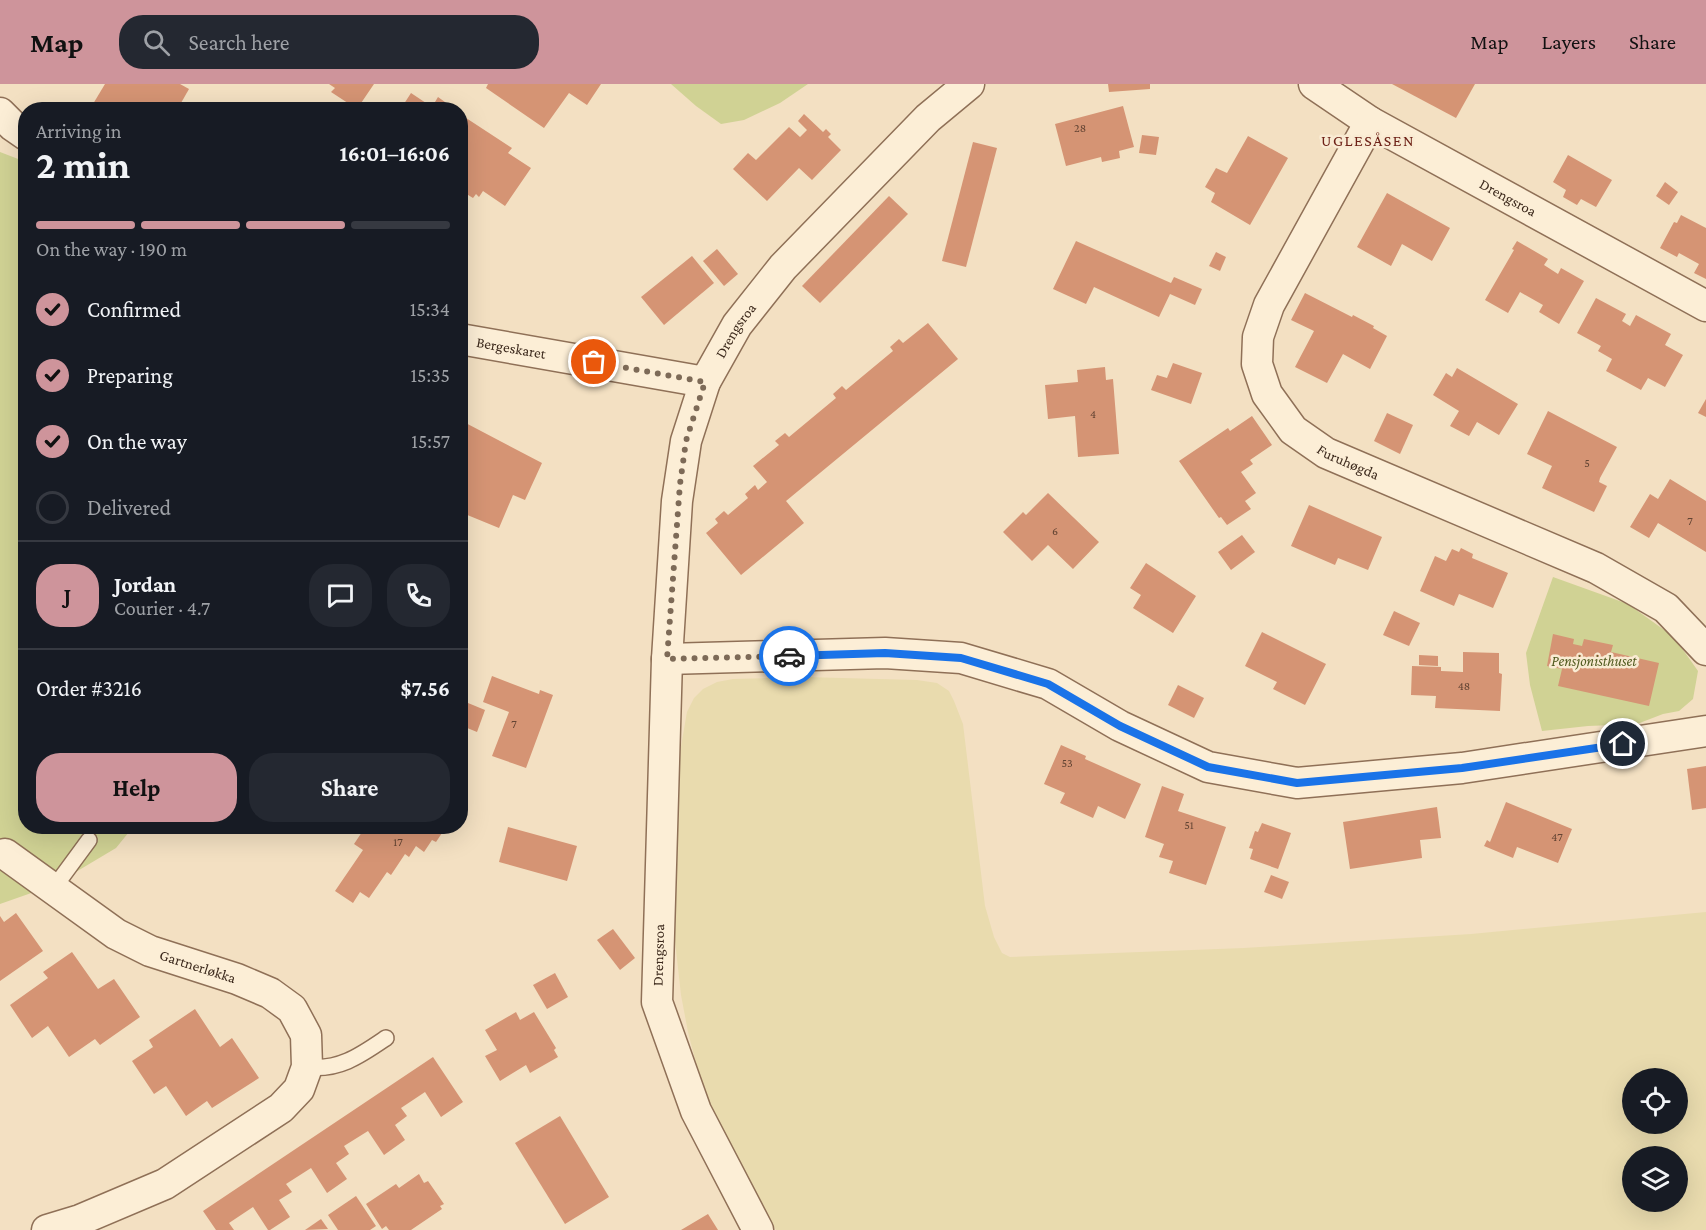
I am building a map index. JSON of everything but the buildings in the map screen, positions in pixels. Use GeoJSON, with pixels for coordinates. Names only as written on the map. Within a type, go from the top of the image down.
{"type":"FeatureCollection","features":[{"type":"Feature","properties":{"kind":"street","name":"Drengsroa"},"geometry":{"type":"LineString","coordinates":[[758,1230],[696,1111],[657,1002],[667,659],[677,501],[686,441],[705,382],[737,325],[783,267],[928,118],[969,84]]}},
{"type":"Feature","properties":{"kind":"street","name":"Drengsroa"},"geometry":{"type":"LineString","coordinates":[[1314,84],[1370,122],[1706,306]]}},
{"type":"Feature","properties":{"kind":"street"},"geometry":{"type":"LineString","coordinates":[[0,113],[18,129]]}},
{"type":"Feature","properties":{"kind":"street","name":"Furuhøgda"},"geometry":{"type":"LineString","coordinates":[[1370,122],[1269,305],[1258,337],[1257,364],[1266,394],[1293,430],[1326,453],[1596,568],[1666,608],[1706,650]]}},
{"type":"Feature","properties":{"kind":"street","name":"Bergeskaret"},"geometry":{"type":"LineString","coordinates":[[468,340],[705,382]]}},
{"type":"Feature","properties":{"kind":"street"},"geometry":{"type":"LineString","coordinates":[[667,659],[885,653],[961,658],[1048,684],[1120,726],[1208,767],[1297,783],[1462,768],[1706,731]]}},
{"type":"Feature","properties":{"kind":"street","name":"Gartnerløkka"},"geometry":{"type":"LineString","coordinates":[[5,854],[116,934],[150,951],[237,979],[270,993],[292,1009],[306,1035],[307,1067],[299,1089],[281,1108],[165,1184],[80,1220],[47,1230]]}},
{"type":"Feature","properties":{"kind":"lane"},"geometry":{"type":"LineString","coordinates":[[53,889],[89,840]]}},
{"type":"Feature","properties":{"kind":"lane"},"geometry":{"type":"LineString","coordinates":[[307,1067],[321,1068],[344,1063],[386,1038]]}},
{"type":"Feature","properties":{"kind":"shaded area"},"geometry":{"type":"Polygon","coordinates":[[[804,677],[917,680],[937,683],[949,691],[963,724],[985,906],[994,937],[1002,953],[1010,957],[1244,948],[1471,934],[1706,912],[1706,1230],[776,1230],[737,1164],[712,1110],[698,1071],[681,995],[675,941],[680,752],[687,712],[694,698],[703,689],[717,682],[733,679],[804,677]]]}},
{"type":"Feature","properties":{"kind":"green space"},"geometry":{"type":"Polygon","coordinates":[[[671,84],[808,84],[780,103],[744,120],[721,124],[671,84]]]}},
{"type":"Feature","properties":{"kind":"green space"},"geometry":{"type":"Polygon","coordinates":[[[0,152],[18,159],[18,834],[127,834],[116,848],[54,885],[0,904],[0,152]]]}},
{"type":"Feature","properties":{"kind":"green space","name":"Pensjonisthuset"},"geometry":{"type":"Polygon","coordinates":[[[1553,577],[1628,604],[1674,637],[1698,671],[1693,699],[1679,711],[1663,714],[1637,724],[1542,731],[1530,685],[1526,653],[1553,577]]]}},
{"type":"Feature","properties":{"kind":"way so far"},"geometry":{"type":"LineString","coordinates":[[594,362],[705,382],[686,441],[677,501],[667,659],[789,656]]}},
{"type":"Feature","properties":{"kind":"district","name":"UGLESÅSEN"},"geometry":{"type":"Point","coordinates":[1368,140]}},
{"type":"Feature","properties":{"kind":"route"},"geometry":{"type":"LineString","coordinates":[[789,656],[885,653],[961,658],[1048,684],[1120,726],[1208,767],[1297,783],[1462,768],[1623,744]]}}]}
